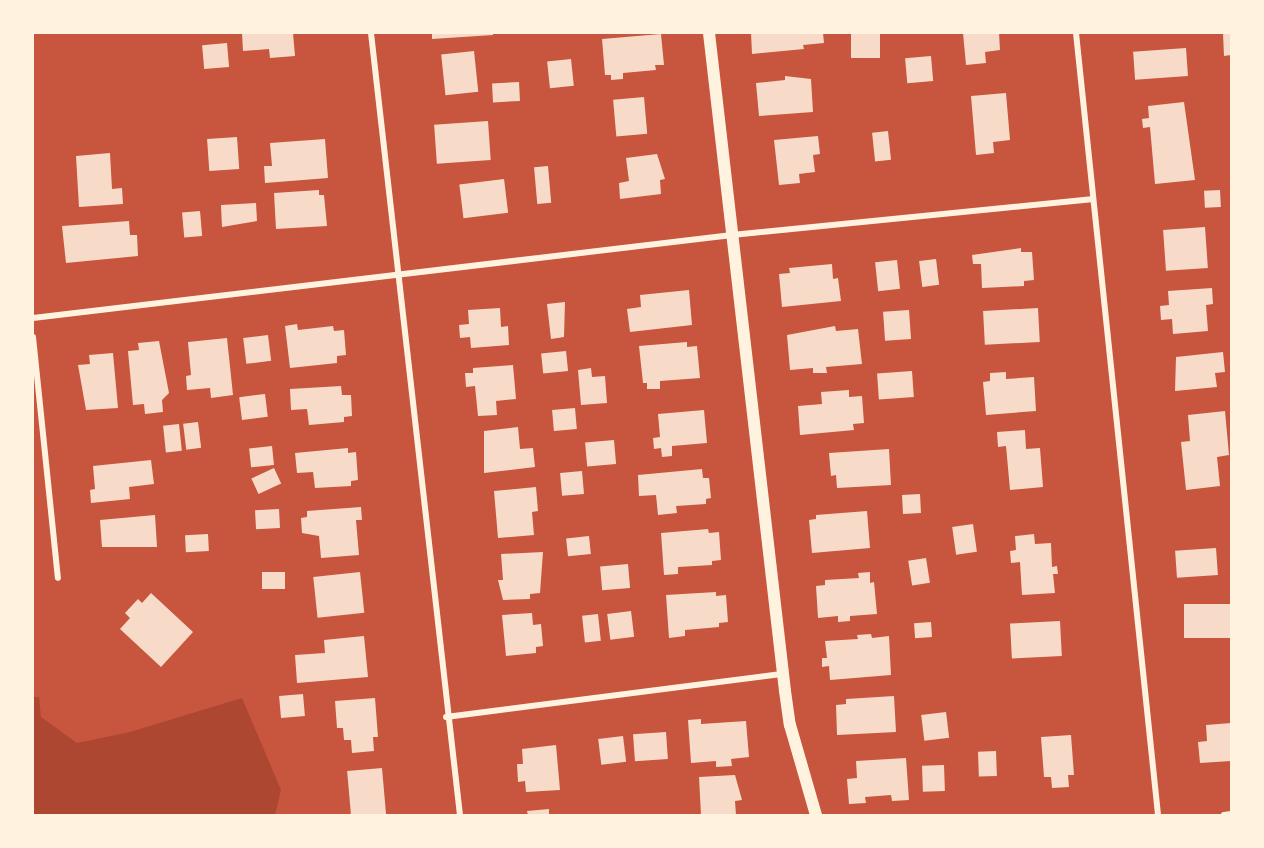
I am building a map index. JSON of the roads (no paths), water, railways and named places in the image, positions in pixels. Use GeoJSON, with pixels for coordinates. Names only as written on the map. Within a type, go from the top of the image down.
{"type":"FeatureCollection","features":[{"type":"Feature","properties":{"kind":"main road"},"geometry":{"type":"LineString","coordinates":[[709,33],[783,674],[790,725],[816,815]]}},
{"type":"Feature","properties":{"kind":"street"},"geometry":{"type":"LineString","coordinates":[[371,33],[400,277],[446,717],[460,815]]}},
{"type":"Feature","properties":{"kind":"street"},"geometry":{"type":"LineString","coordinates":[[1076,33],[1091,199],[1158,815]]}},
{"type":"Feature","properties":{"kind":"street"},"geometry":{"type":"LineString","coordinates":[[33,318],[400,277],[732,235],[1091,199]]}},
{"type":"Feature","properties":{"kind":"street"},"geometry":{"type":"LineString","coordinates":[[33,337],[58,578]]}},
{"type":"Feature","properties":{"kind":"street"},"geometry":{"type":"LineString","coordinates":[[446,717],[783,674]]}},
{"type":"Feature","properties":{"kind":"street"},"geometry":{"type":"LineString","coordinates":[[1224,815],[1231,814]]}}]}
